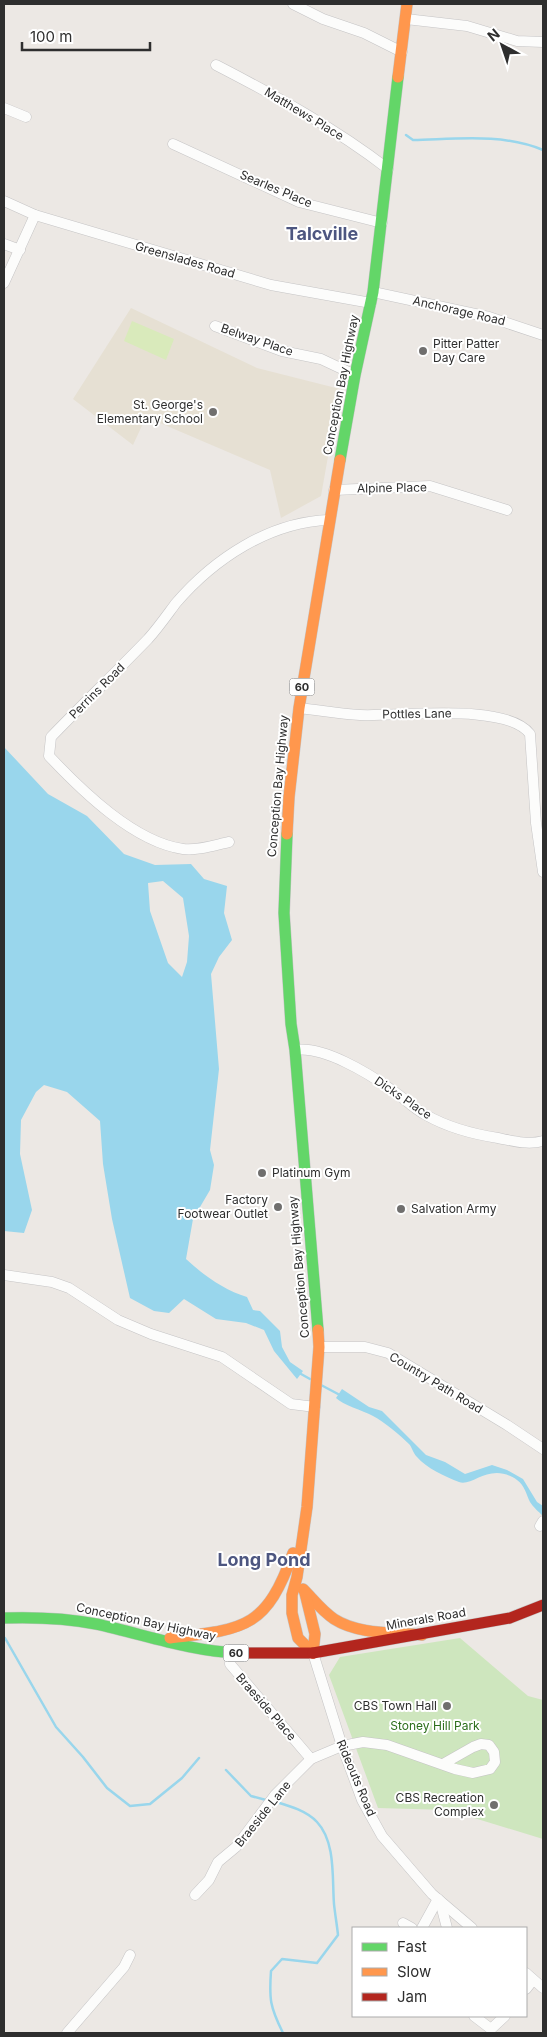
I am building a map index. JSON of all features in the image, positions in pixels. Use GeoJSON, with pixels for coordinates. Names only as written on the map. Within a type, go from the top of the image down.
{"type":"FeatureCollection","features":[{"type":"Feature","properties":{"kind":"main road","name":"Conception Bay Highway"},"geometry":{"type":"LineString","coordinates":[[312,1653],[298,1638],[292,1613],[292,1595],[297,1577],[307,1507],[319,1347],[295,1050],[291,1024],[284,913],[289,798],[299,708],[329,520],[355,375],[372,297],[407,4]]}},
{"type":"Feature","properties":{"kind":"main road"},"geometry":{"type":"LineString","coordinates":[[160,1640],[223,1632],[245,1625],[257,1617],[267,1607],[284,1581],[305,1518]]}},
{"type":"Feature","properties":{"kind":"main road"},"geometry":{"type":"LineString","coordinates":[[297,1577],[307,1598],[315,1634],[312,1653]]}},
{"type":"Feature","properties":{"kind":"main road"},"geometry":{"type":"LineString","coordinates":[[303,1589],[322,1609],[346,1625],[365,1629],[422,1634]]}},
{"type":"Feature","properties":{"kind":"main road","name":"Minerals Road"},"geometry":{"type":"LineString","coordinates":[[312,1653],[510,1618],[543,1605]]}},
{"type":"Feature","properties":{"kind":"main road","name":"Conception Bay Highway"},"geometry":{"type":"LineString","coordinates":[[4,1618],[66,1620],[114,1628],[188,1647],[231,1652],[312,1653]]}},
{"type":"Feature","properties":{"kind":"street"},"geometry":{"type":"LineString","coordinates":[[293,4],[323,19],[364,33],[402,52]]}},
{"type":"Feature","properties":{"kind":"street"},"geometry":{"type":"LineString","coordinates":[[406,19],[467,26],[517,41],[543,42]]}},
{"type":"Feature","properties":{"kind":"street","name":"Matthews Place"},"geometry":{"type":"LineString","coordinates":[[216,66],[292,106],[388,168]]}},
{"type":"Feature","properties":{"kind":"street"},"geometry":{"type":"LineString","coordinates":[[4,108],[26,117]]}},
{"type":"Feature","properties":{"kind":"street","name":"Searles Place"},"geometry":{"type":"LineString","coordinates":[[173,144],[300,202],[382,223]]}},
{"type":"Feature","properties":{"kind":"street","name":"Greenslades Road"},"geometry":{"type":"LineString","coordinates":[[4,201],[35,215],[271,285],[372,297]]}},
{"type":"Feature","properties":{"kind":"street"},"geometry":{"type":"LineString","coordinates":[[4,282],[35,215]]}},
{"type":"Feature","properties":{"kind":"street"},"geometry":{"type":"LineString","coordinates":[[4,244],[20,250]]}},
{"type":"Feature","properties":{"kind":"street","name":"Anchorage Road"},"geometry":{"type":"LineString","coordinates":[[372,297],[489,317],[543,335]]}},
{"type":"Feature","properties":{"kind":"street","name":"Belway Place"},"geometry":{"type":"LineString","coordinates":[[215,326],[282,351],[320,359],[355,375]]}},
{"type":"Feature","properties":{"kind":"street","name":"Alpine Place"},"geometry":{"type":"LineString","coordinates":[[334,490],[430,486],[507,510]]}},
{"type":"Feature","properties":{"kind":"street","name":"Perrins Road"},"geometry":{"type":"LineString","coordinates":[[229,842],[185,850],[161,844],[132,829],[75,784],[49,756],[51,737],[150,637],[177,603],[202,576],[229,554],[299,523],[329,520]]}},
{"type":"Feature","properties":{"kind":"street","name":"Pottles Lane"},"geometry":{"type":"LineString","coordinates":[[299,708],[360,715],[466,714],[509,721],[524,726],[530,734],[539,823]]}},
{"type":"Feature","properties":{"kind":"street"},"geometry":{"type":"LineString","coordinates":[[539,823],[543,872]]}},
{"type":"Feature","properties":{"kind":"street","name":"Dicks Place"},"geometry":{"type":"LineString","coordinates":[[295,1050],[306,1048],[351,1065],[393,1090],[425,1115],[448,1126],[468,1133],[526,1143],[543,1141]]}},
{"type":"Feature","properties":{"kind":"street"},"geometry":{"type":"LineString","coordinates":[[4,1275],[52,1282],[69,1288],[118,1320],[151,1334],[222,1357],[291,1404],[315,1405]]}},
{"type":"Feature","properties":{"kind":"street","name":"Country Path Road"},"geometry":{"type":"LineString","coordinates":[[319,1347],[365,1347],[388,1354],[507,1425],[543,1450]]}},
{"type":"Feature","properties":{"kind":"street","name":"Braeside Place"},"geometry":{"type":"LineString","coordinates":[[231,1652],[230,1664],[311,1759]]}},
{"type":"Feature","properties":{"kind":"street","name":"Rideouts Road"},"geometry":{"type":"LineString","coordinates":[[312,1653],[342,1746],[362,1800],[382,1836],[439,1900],[471,1927]]}},
{"type":"Feature","properties":{"kind":"street","name":"Braeside Lane"},"geometry":{"type":"LineString","coordinates":[[195,1895],[209,1880],[218,1862],[236,1848],[275,1795],[311,1759],[342,1746],[363,1742],[387,1745],[443,1764]]}},
{"type":"Feature","properties":{"kind":"street"},"geometry":{"type":"LineString","coordinates":[[423,1927],[439,1900]]}},
{"type":"Feature","properties":{"kind":"street"},"geometry":{"type":"LineString","coordinates":[[439,1900],[447,1927]]}},
{"type":"Feature","properties":{"kind":"street"},"geometry":{"type":"LineString","coordinates":[[67,2033],[124,1967],[130,1955]]}},
{"type":"Feature","properties":{"kind":"street"},"geometry":{"type":"LineString","coordinates":[[530,1977],[543,1988]]}},
{"type":"Feature","properties":{"kind":"street"},"geometry":{"type":"LineString","coordinates":[[475,2017],[491,2028],[504,2017]]}},
{"type":"Feature","properties":{"kind":"shaded area","name":"St. George's Elementary School"},"geometry":{"type":"Polygon","coordinates":[[[131,308],[257,368],[340,389],[321,496],[281,518],[270,470],[146,417],[133,445],[73,399],[131,308]]]}},
{"type":"Feature","properties":{"kind":"green space"},"geometry":{"type":"Polygon","coordinates":[[[132,321],[174,339],[166,360],[124,341],[132,321]]]}},
{"type":"Feature","properties":{"kind":"green space","name":"Stoney Hill Park"},"geometry":{"type":"Polygon","coordinates":[[[460,1638],[528,1696],[543,1700],[543,1839],[448,1810],[378,1808],[329,1675],[340,1657],[460,1638]]]}},
{"type":"Feature","properties":{"kind":"water"},"geometry":{"type":"Polygon","coordinates":[[[4,747],[48,794],[87,816],[124,854],[155,865],[191,864],[204,879],[227,886],[224,913],[232,940],[219,957],[211,974],[219,1069],[210,1150],[214,1165],[210,1190],[193,1219],[186,1259],[214,1281],[247,1297],[253,1310],[260,1311],[280,1331],[282,1347],[290,1362],[303,1371],[297,1379],[274,1351],[264,1330],[246,1323],[216,1319],[184,1299],[169,1313],[154,1311],[130,1298],[112,1219],[103,1164],[100,1121],[67,1092],[44,1085],[36,1092],[21,1120],[20,1154],[32,1210],[24,1233],[4,1231],[4,747]],[[163,881],[148,883],[150,911],[168,963],[182,977],[187,962],[189,936],[183,898],[163,881]]]}},
{"type":"Feature","properties":{"kind":"water"},"geometry":{"type":"Polygon","coordinates":[[[342,1389],[369,1407],[382,1411],[426,1455],[445,1462],[465,1474],[492,1465],[507,1470],[523,1479],[537,1502],[543,1506],[543,1516],[531,1504],[520,1482],[507,1475],[499,1473],[490,1474],[464,1483],[442,1475],[421,1461],[414,1454],[409,1444],[386,1425],[373,1416],[336,1398],[342,1389]]]}},
{"type":"Feature","properties":{"kind":"waterway"},"geometry":{"type":"LineString","coordinates":[[406,135],[413,140],[495,139],[512,141],[543,150]]}},
{"type":"Feature","properties":{"kind":"waterway"},"geometry":{"type":"LineString","coordinates":[[301,1374],[310,1379]]}},
{"type":"Feature","properties":{"kind":"waterway"},"geometry":{"type":"LineString","coordinates":[[321,1385],[338,1394]]}},
{"type":"Feature","properties":{"kind":"waterway"},"geometry":{"type":"LineString","coordinates":[[5,1638],[56,1727],[107,1788],[130,1806],[150,1804],[182,1778],[199,1758]]}},
{"type":"Feature","properties":{"kind":"waterway"},"geometry":{"type":"LineString","coordinates":[[226,1770],[251,1796],[266,1800]]}},
{"type":"Feature","properties":{"kind":"waterway"},"geometry":{"type":"LineString","coordinates":[[276,1802],[303,1812],[317,1822],[323,1830],[332,1861],[338,1935],[317,1963],[282,1959],[271,1971],[271,2003],[283,2033]]}},
{"type":"Feature","properties":{"kind":"traffic: fast"},"geometry":{"type":"LineString","coordinates":[[340,460],[355,375],[373,292],[398,77]]}},
{"type":"Feature","properties":{"kind":"traffic: fast"},"geometry":{"type":"LineString","coordinates":[[287,834],[284,913],[291,1024],[295,1050],[318,1330]]}},
{"type":"Feature","properties":{"kind":"traffic: fast"},"geometry":{"type":"LineString","coordinates":[[4,1618],[73,1620],[114,1628],[184,1646],[238,1653]]}},
{"type":"Feature","properties":{"kind":"traffic: slow"},"geometry":{"type":"LineString","coordinates":[[398,77],[407,4]]}},
{"type":"Feature","properties":{"kind":"traffic: slow"},"geometry":{"type":"LineString","coordinates":[[287,834],[289,797],[299,708],[340,460]]}},
{"type":"Feature","properties":{"kind":"traffic: slow"},"geometry":{"type":"LineString","coordinates":[[313,1653],[298,1638],[292,1613],[292,1595],[297,1577],[307,1507],[319,1347],[318,1330]]}},
{"type":"Feature","properties":{"kind":"traffic: slow"},"geometry":{"type":"LineString","coordinates":[[170,1638],[217,1632],[250,1621],[262,1611],[273,1597],[293,1553]]}},
{"type":"Feature","properties":{"kind":"traffic: slow"},"geometry":{"type":"LineString","coordinates":[[303,1589],[334,1619],[354,1628],[422,1635]]}},
{"type":"Feature","properties":{"kind":"traffic: slow"},"geometry":{"type":"LineString","coordinates":[[305,1593],[315,1634],[313,1653]]}},
{"type":"Feature","properties":{"kind":"traffic: jam"},"geometry":{"type":"LineString","coordinates":[[313,1653],[510,1618],[543,1605]]}},
{"type":"Feature","properties":{"kind":"traffic: jam"},"geometry":{"type":"LineString","coordinates":[[238,1653],[313,1653]]}},
{"type":"Feature","properties":{"kind":"place","name":"Pitter Patter Day Care"},"geometry":{"type":"Point","coordinates":[423,351]}},
{"type":"Feature","properties":{"kind":"place","name":"St. George's Elementary School"},"geometry":{"type":"Point","coordinates":[213,412]}},
{"type":"Feature","properties":{"kind":"place","name":"Platinum Gym"},"geometry":{"type":"Point","coordinates":[262,1173]}},
{"type":"Feature","properties":{"kind":"place","name":"Factory Footwear Outlet"},"geometry":{"type":"Point","coordinates":[278,1207]}},
{"type":"Feature","properties":{"kind":"place","name":"Salvation Army"},"geometry":{"type":"Point","coordinates":[401,1209]}},
{"type":"Feature","properties":{"kind":"place","name":"CBS Town Hall"},"geometry":{"type":"Point","coordinates":[447,1706]}},
{"type":"Feature","properties":{"kind":"place","name":"CBS Recreation Complex"},"geometry":{"type":"Point","coordinates":[494,1805]}},
{"type":"Feature","properties":{"kind":"district","name":"Talcville"},"geometry":{"type":"Point","coordinates":[322,234]}},
{"type":"Feature","properties":{"kind":"district","name":"Long Pond"},"geometry":{"type":"Point","coordinates":[264,1560]}}]}
